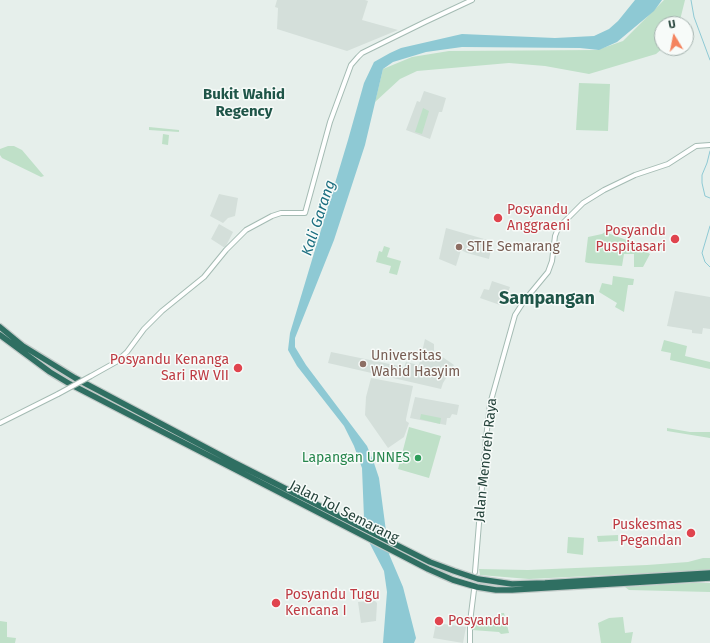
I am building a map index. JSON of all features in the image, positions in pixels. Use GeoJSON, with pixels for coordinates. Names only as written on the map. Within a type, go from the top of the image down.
{"type":"FeatureCollection","features":[{"type":"Feature","properties":{"kind":"highway","name":"Jalan Tol Semarang"},"geometry":{"type":"LineString","coordinates":[[0,327],[23,346],[75,378],[233,462],[428,569],[464,583],[496,590],[710,578]]}},
{"type":"Feature","properties":{"kind":"highway","name":"Jalan Tol Semarang"},"geometry":{"type":"LineString","coordinates":[[0,335],[44,368],[70,384],[322,511],[430,562],[470,577],[512,584],[710,573]]}},
{"type":"Feature","properties":{"kind":"highway"},"geometry":{"type":"LineString","coordinates":[[660,581],[710,582]]}},
{"type":"Feature","properties":{"kind":"main road"},"geometry":{"type":"LineString","coordinates":[[0,423],[58,394],[116,362],[127,352],[144,329],[162,311],[204,277],[226,250],[246,230],[272,216],[281,213],[306,213],[330,122],[353,61],[362,53],[472,0]]}},
{"type":"Feature","properties":{"kind":"main road","name":"Jalan Menoreh Raya"},"geometry":{"type":"LineString","coordinates":[[475,572],[490,404],[515,315],[528,296],[548,272],[552,261],[555,236],[559,227],[583,203],[604,190],[635,175],[668,164],[696,146],[709,145]]}},
{"type":"Feature","properties":{"kind":"main road"},"geometry":{"type":"LineString","coordinates":[[470,643],[470,622],[474,590]]}},
{"type":"Feature","properties":{"kind":"shaded area"},"geometry":{"type":"Polygon","coordinates":[[[277,0],[365,0],[368,1],[362,20],[398,30],[347,51],[277,29],[278,8],[275,7],[277,0]]]}},
{"type":"Feature","properties":{"kind":"shaded area"},"geometry":{"type":"Polygon","coordinates":[[[424,91],[446,98],[442,112],[439,112],[430,139],[406,130],[417,101],[420,102],[424,91]]]}},
{"type":"Feature","properties":{"kind":"shaded area"},"geometry":{"type":"Polygon","coordinates":[[[219,194],[238,198],[235,216],[228,218],[223,223],[210,216],[219,194]]]}},
{"type":"Feature","properties":{"kind":"shaded area"},"geometry":{"type":"Polygon","coordinates":[[[219,224],[233,232],[225,248],[211,239],[219,224]]]}},
{"type":"Feature","properties":{"kind":"shaded area","name":"STIE Semarang"},"geometry":{"type":"Polygon","coordinates":[[[446,228],[491,241],[492,244],[489,259],[461,250],[456,266],[439,259],[446,228]]]}},
{"type":"Feature","properties":{"kind":"shaded area"},"geometry":{"type":"Polygon","coordinates":[[[492,281],[510,287],[503,306],[480,298],[484,289],[489,290],[492,281]]]}},
{"type":"Feature","properties":{"kind":"shaded area"},"geometry":{"type":"Polygon","coordinates":[[[675,291],[710,297],[710,329],[703,328],[702,334],[692,333],[692,330],[667,326],[675,291]]]}},
{"type":"Feature","properties":{"kind":"shaded area","name":"Universitas Wahid Hasyim"},"geometry":{"type":"Polygon","coordinates":[[[425,339],[434,344],[434,351],[454,365],[441,389],[328,363],[331,352],[404,367],[406,362],[419,365],[425,339]]]}},
{"type":"Feature","properties":{"kind":"shaded area"},"geometry":{"type":"Polygon","coordinates":[[[371,378],[413,386],[406,419],[409,423],[404,437],[388,448],[365,415],[366,397],[371,378]]]}},
{"type":"Feature","properties":{"kind":"shaded area"},"geometry":{"type":"Polygon","coordinates":[[[415,397],[459,405],[457,415],[452,414],[450,418],[447,418],[446,425],[410,418],[415,397]]]}},
{"type":"Feature","properties":{"kind":"shaded area"},"geometry":{"type":"Polygon","coordinates":[[[375,601],[377,603],[376,621],[361,623],[358,602],[375,601]]]}},
{"type":"Feature","properties":{"kind":"shaded area"},"geometry":{"type":"Polygon","coordinates":[[[436,623],[466,627],[463,643],[433,638],[436,623]]]}},
{"type":"Feature","properties":{"kind":"green space"},"geometry":{"type":"Polygon","coordinates":[[[664,0],[685,0],[681,16],[654,16],[654,55],[589,74],[545,66],[509,63],[417,71],[400,79],[375,102],[383,69],[412,57],[449,51],[597,50],[623,41],[664,0]]]}},
{"type":"Feature","properties":{"kind":"green space"},"geometry":{"type":"Polygon","coordinates":[[[579,83],[610,84],[608,131],[576,130],[579,83]]]}},
{"type":"Feature","properties":{"kind":"green space"},"geometry":{"type":"Polygon","coordinates":[[[423,108],[429,111],[422,134],[415,132],[423,108]]]}},
{"type":"Feature","properties":{"kind":"green space"},"geometry":{"type":"Polygon","coordinates":[[[149,127],[179,130],[179,132],[149,130],[149,127]]]}},
{"type":"Feature","properties":{"kind":"green space"},"geometry":{"type":"Polygon","coordinates":[[[163,134],[169,135],[168,145],[162,144],[163,134]]]}},
{"type":"Feature","properties":{"kind":"green space"},"geometry":{"type":"Polygon","coordinates":[[[8,146],[14,146],[22,150],[44,176],[41,177],[2,158],[0,155],[0,149],[8,146]]]}},
{"type":"Feature","properties":{"kind":"green space"},"geometry":{"type":"Polygon","coordinates":[[[605,232],[632,242],[650,254],[643,267],[634,267],[634,254],[624,254],[622,266],[585,262],[588,237],[605,232]]]}},
{"type":"Feature","properties":{"kind":"green space"},"geometry":{"type":"Polygon","coordinates":[[[384,246],[390,248],[387,257],[401,261],[397,275],[389,273],[391,266],[376,262],[379,251],[382,252],[384,246]]]}},
{"type":"Feature","properties":{"kind":"green space"},"geometry":{"type":"Polygon","coordinates":[[[613,276],[634,279],[633,285],[628,285],[624,312],[615,307],[617,303],[599,292],[602,283],[612,285],[613,276]]]}},
{"type":"Feature","properties":{"kind":"green space"},"geometry":{"type":"Polygon","coordinates":[[[664,340],[687,346],[685,356],[710,362],[710,369],[670,360],[671,353],[661,351],[664,340]]]}},
{"type":"Feature","properties":{"kind":"green space"},"geometry":{"type":"Polygon","coordinates":[[[421,414],[441,418],[440,424],[420,419],[421,414]]]}},
{"type":"Feature","properties":{"kind":"green space","name":"Lapangan UNNES"},"geometry":{"type":"Polygon","coordinates":[[[409,427],[441,436],[429,478],[398,469],[409,427]]]}},
{"type":"Feature","properties":{"kind":"green space"},"geometry":{"type":"Polygon","coordinates":[[[667,428],[690,432],[710,432],[710,438],[667,431],[667,428]]]}},
{"type":"Feature","properties":{"kind":"green space"},"geometry":{"type":"Polygon","coordinates":[[[618,535],[618,541],[598,542],[597,536],[618,535]]]}},
{"type":"Feature","properties":{"kind":"green space"},"geometry":{"type":"Polygon","coordinates":[[[568,537],[584,538],[583,555],[567,553],[568,537]]]}},
{"type":"Feature","properties":{"kind":"green space"},"geometry":{"type":"Polygon","coordinates":[[[703,558],[710,558],[710,570],[529,579],[480,575],[479,569],[528,570],[647,565],[688,562],[703,558]]]}},
{"type":"Feature","properties":{"kind":"green space"},"geometry":{"type":"Polygon","coordinates":[[[710,583],[710,592],[629,590],[625,587],[710,583]]]}},
{"type":"Feature","properties":{"kind":"green space"},"geometry":{"type":"Polygon","coordinates":[[[500,613],[504,613],[509,633],[501,634],[499,632],[472,630],[472,620],[500,620],[500,613]]]}},
{"type":"Feature","properties":{"kind":"green space"},"geometry":{"type":"Polygon","coordinates":[[[623,617],[625,633],[633,632],[631,643],[601,643],[598,623],[609,618],[623,617]]]}},
{"type":"Feature","properties":{"kind":"green space"},"geometry":{"type":"Polygon","coordinates":[[[0,621],[7,622],[7,637],[16,638],[15,643],[0,643],[0,621]]]}},
{"type":"Feature","properties":{"kind":"water"},"geometry":{"type":"Polygon","coordinates":[[[635,0],[662,0],[654,11],[617,42],[599,50],[580,48],[462,47],[426,52],[393,62],[383,69],[365,145],[334,240],[295,338],[295,347],[306,365],[367,446],[379,478],[389,554],[403,587],[416,638],[414,643],[383,643],[387,592],[384,571],[369,542],[364,518],[362,468],[354,446],[344,426],[297,366],[288,350],[290,333],[364,83],[374,62],[401,48],[462,34],[555,38],[594,36],[609,29],[618,21],[635,0]]]}},
{"type":"Feature","properties":{"kind":"waterway"},"geometry":{"type":"LineString","coordinates":[[691,0],[694,17],[710,60]]}},
{"type":"Feature","properties":{"kind":"waterway"},"geometry":{"type":"LineString","coordinates":[[710,151],[702,175],[705,196],[710,198]]}},
{"type":"Feature","properties":{"kind":"waterway"},"geometry":{"type":"LineString","coordinates":[[710,226],[702,253],[705,262],[710,267]]}},
{"type":"Feature","properties":{"kind":"place","name":"Posyandu Anggraeni"},"geometry":{"type":"Point","coordinates":[498,218]}},
{"type":"Feature","properties":{"kind":"place","name":"Posyandu Puspitasari"},"geometry":{"type":"Point","coordinates":[675,239]}},
{"type":"Feature","properties":{"kind":"place","name":"STIE Semarang"},"geometry":{"type":"Point","coordinates":[459,247]}},
{"type":"Feature","properties":{"kind":"place","name":"Universitas Wahid Hasyim"},"geometry":{"type":"Point","coordinates":[363,364]}},
{"type":"Feature","properties":{"kind":"place","name":"Posyandu Kenanga Sari RW VII"},"geometry":{"type":"Point","coordinates":[238,368]}},
{"type":"Feature","properties":{"kind":"place","name":"Lapangan UNNES"},"geometry":{"type":"Point","coordinates":[418,458]}},
{"type":"Feature","properties":{"kind":"place","name":"Puskesmas Pegandan"},"geometry":{"type":"Point","coordinates":[691,533]}},
{"type":"Feature","properties":{"kind":"place","name":"Posyandu Tugu Kencana I"},"geometry":{"type":"Point","coordinates":[276,603]}},
{"type":"Feature","properties":{"kind":"place","name":"Posyandu"},"geometry":{"type":"Point","coordinates":[439,621]}},
{"type":"Feature","properties":{"kind":"district","name":"Bukit Wahid Regency"},"geometry":{"type":"Point","coordinates":[244,104]}},
{"type":"Feature","properties":{"kind":"district","name":"Sampangan"},"geometry":{"type":"Point","coordinates":[547,299]}},
{"type":"Feature","properties":{"kind":"water label","name":"Kali Garang"},"geometry":{"type":"Point","coordinates":[319,218]}}]}
